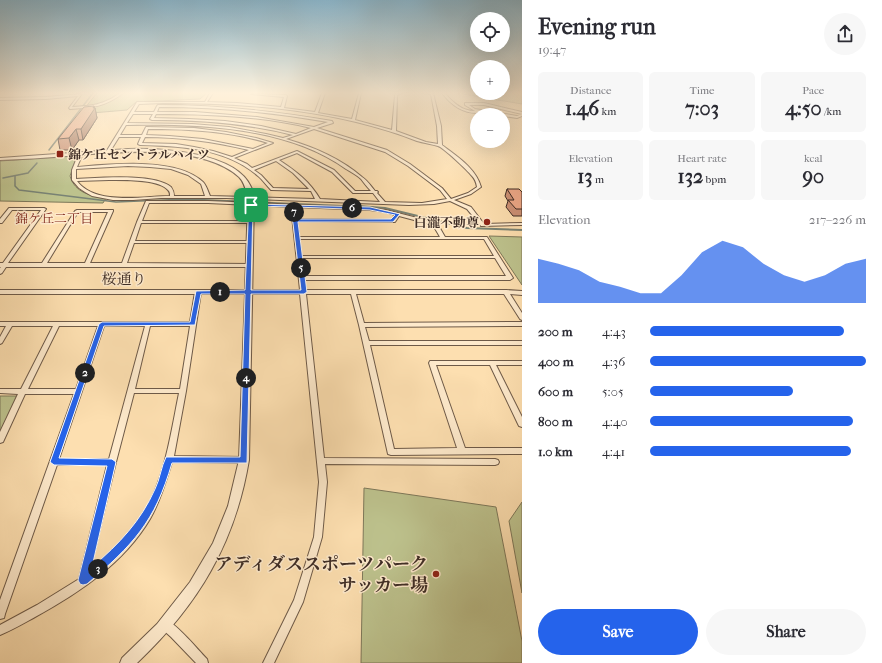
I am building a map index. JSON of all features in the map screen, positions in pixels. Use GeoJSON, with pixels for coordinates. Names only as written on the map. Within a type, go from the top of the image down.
{"type":"FeatureCollection","features":[{"type":"Feature","properties":{"kind":"street"},"geometry":{"type":"LineString","coordinates":[[108,152],[125,124],[208,126],[248,131],[284,139],[338,161],[353,170],[376,192],[383,203]]}},
{"type":"Feature","properties":{"kind":"street"},"geometry":{"type":"LineString","coordinates":[[239,124],[297,135]]}},
{"type":"Feature","properties":{"kind":"street"},"geometry":{"type":"LineString","coordinates":[[291,124],[315,128],[370,145],[390,153],[424,175],[441,189],[450,200],[468,208],[483,225],[522,224]]}},
{"type":"Feature","properties":{"kind":"street"},"geometry":{"type":"LineString","coordinates":[[284,139],[327,124]]}},
{"type":"Feature","properties":{"kind":"street"},"geometry":{"type":"LineString","coordinates":[[124,265],[147,202],[318,200],[383,203],[433,203],[450,200],[477,189],[479,184],[478,181],[440,145],[424,142],[394,131],[365,124]]}},
{"type":"Feature","properties":{"kind":"street"},"geometry":{"type":"LineString","coordinates":[[394,124],[394,131]]}},
{"type":"Feature","properties":{"kind":"street"},"geometry":{"type":"LineString","coordinates":[[439,124],[440,145]]}},
{"type":"Feature","properties":{"kind":"street"},"geometry":{"type":"LineString","coordinates":[[232,158],[271,143],[236,135],[181,129],[148,128],[140,144],[190,147],[216,153],[232,158],[253,169],[264,178],[272,188],[313,190]]}},
{"type":"Feature","properties":{"kind":"street"},"geometry":{"type":"LineString","coordinates":[[117,136],[169,136],[206,140],[253,150]]}},
{"type":"Feature","properties":{"kind":"street"},"geometry":{"type":"LineString","coordinates":[[0,159],[81,153],[162,151],[206,159],[229,168],[247,185],[251,201],[251,222],[244,460],[236,502],[225,533],[202,576],[166,625],[127,663]]}},
{"type":"Feature","properties":{"kind":"street"},"geometry":{"type":"LineString","coordinates":[[253,169],[297,152],[333,171],[354,192],[376,192]]}},
{"type":"Feature","properties":{"kind":"street"},"geometry":{"type":"LineString","coordinates":[[81,153],[73,174],[77,185],[88,192],[112,198],[208,197],[293,206],[370,209],[398,214],[435,224],[443,238]]}},
{"type":"Feature","properties":{"kind":"street"},"geometry":{"type":"LineString","coordinates":[[276,160],[293,171],[307,183],[313,190],[318,200]]}},
{"type":"Feature","properties":{"kind":"street"},"geometry":{"type":"LineString","coordinates":[[75,168],[132,164],[168,168],[185,173],[198,180],[204,186],[208,197]]}},
{"type":"Feature","properties":{"kind":"street"},"geometry":{"type":"LineString","coordinates":[[74,180],[150,181],[168,187],[172,192],[172,197]]}},
{"type":"Feature","properties":{"kind":"street"},"geometry":{"type":"LineString","coordinates":[[268,663],[298,602],[318,537],[323,482],[303,278],[293,206]]}},
{"type":"Feature","properties":{"kind":"street"},"geometry":{"type":"LineString","coordinates":[[0,222],[11,209],[44,209],[2,265],[0,272]]}},
{"type":"Feature","properties":{"kind":"street"},"geometry":{"type":"LineString","coordinates":[[44,265],[77,211],[111,211],[87,265]]}},
{"type":"Feature","properties":{"kind":"street"},"geometry":{"type":"LineString","coordinates":[[295,220],[393,221],[398,214]]}},
{"type":"Feature","properties":{"kind":"street"},"geometry":{"type":"LineString","coordinates":[[140,222],[251,222]]}},
{"type":"Feature","properties":{"kind":"street"},"geometry":{"type":"LineString","coordinates":[[297,238],[485,238],[510,278],[303,278]]}},
{"type":"Feature","properties":{"kind":"street"},"geometry":{"type":"LineString","coordinates":[[132,242],[250,242]]}},
{"type":"Feature","properties":{"kind":"street"},"geometry":{"type":"LineString","coordinates":[[299,257],[497,256]]}},
{"type":"Feature","properties":{"kind":"street"},"geometry":{"type":"LineString","coordinates":[[2,265],[249,265]]}},
{"type":"Feature","properties":{"kind":"street","name":"桜通り"},"geometry":{"type":"LineString","coordinates":[[0,292],[248,292]]}},
{"type":"Feature","properties":{"kind":"street"},"geometry":{"type":"LineString","coordinates":[[0,630],[53,602],[83,580],[128,540],[146,517],[160,488],[169,459],[183,391],[198,292]]}},
{"type":"Feature","properties":{"kind":"street"},"geometry":{"type":"LineString","coordinates":[[248,292],[522,293]]}},
{"type":"Feature","properties":{"kind":"street"},"geometry":{"type":"LineString","coordinates":[[353,292],[391,452],[522,451]]}},
{"type":"Feature","properties":{"kind":"street"},"geometry":{"type":"LineString","coordinates":[[506,292],[522,318]]}},
{"type":"Feature","properties":{"kind":"street"},"geometry":{"type":"LineString","coordinates":[[0,324],[193,324]]}},
{"type":"Feature","properties":{"kind":"street"},"geometry":{"type":"LineString","coordinates":[[0,342],[10,324]]}},
{"type":"Feature","properties":{"kind":"street"},"geometry":{"type":"LineString","coordinates":[[0,440],[56,324]]}},
{"type":"Feature","properties":{"kind":"street"},"geometry":{"type":"LineString","coordinates":[[0,614],[102,324]]}},
{"type":"Feature","properties":{"kind":"street"},"geometry":{"type":"LineString","coordinates":[[83,580],[148,324]]}},
{"type":"Feature","properties":{"kind":"street"},"geometry":{"type":"LineString","coordinates":[[362,325],[522,324]]}},
{"type":"Feature","properties":{"kind":"street"},"geometry":{"type":"LineString","coordinates":[[366,343],[522,343]]}},
{"type":"Feature","properties":{"kind":"street"},"geometry":{"type":"LineString","coordinates":[[462,451],[432,363],[522,363]]}},
{"type":"Feature","properties":{"kind":"street"},"geometry":{"type":"LineString","coordinates":[[492,363],[522,424]]}},
{"type":"Feature","properties":{"kind":"street"},"geometry":{"type":"LineString","coordinates":[[132,390],[183,391]]}},
{"type":"Feature","properties":{"kind":"street"},"geometry":{"type":"LineString","coordinates":[[0,391],[79,391]]}},
{"type":"Feature","properties":{"kind":"street"},"geometry":{"type":"LineString","coordinates":[[169,459],[244,460]]}},
{"type":"Feature","properties":{"kind":"street"},"geometry":{"type":"LineString","coordinates":[[321,461],[495,462]]}},
{"type":"Feature","properties":{"kind":"street"},"geometry":{"type":"LineString","coordinates":[[54,462],[112,462]]}},
{"type":"Feature","properties":{"kind":"street"},"geometry":{"type":"LineString","coordinates":[[166,625],[175,632],[202,663]]}},
{"type":"Feature","properties":{"kind":"green space"},"geometry":{"type":"Polygon","coordinates":[[[69,156],[70,158],[76,159],[70,176],[72,182],[84,193],[106,198],[103,203],[0,201],[0,161],[69,156]]]}},
{"type":"Feature","properties":{"kind":"green space"},"geometry":{"type":"Polygon","coordinates":[[[489,236],[522,237],[522,285],[489,236]]]}},
{"type":"Feature","properties":{"kind":"green space"},"geometry":{"type":"Polygon","coordinates":[[[0,396],[18,396],[0,436],[0,396]]]}},
{"type":"Feature","properties":{"kind":"green space","name":"アディダススポーツパーク サッカー場"},"geometry":{"type":"Polygon","coordinates":[[[364,488],[496,507],[522,641],[522,663],[361,663],[364,488]]]}},
{"type":"Feature","properties":{"kind":"green space"},"geometry":{"type":"Polygon","coordinates":[[[522,502],[522,593],[509,521],[522,502]]]}},
{"type":"Feature","properties":{"kind":"building"},"geometry":{"type":"Polygon","coordinates":[[[70,124],[84,124],[81,129],[76,129],[69,138],[58,139],[70,124]]]}},
{"type":"Feature","properties":{"kind":"building"},"geometry":{"type":"Polygon","coordinates":[[[507,189],[519,189],[522,192],[522,209],[516,209],[508,200],[514,200],[507,189]]]}},
{"type":"Feature","properties":{"kind":"waterway"},"geometry":{"type":"LineString","coordinates":[[49,150],[69,124]]}},
{"type":"Feature","properties":{"kind":"waterway"},"geometry":{"type":"LineString","coordinates":[[3,178],[28,173],[37,163]]}},
{"type":"Feature","properties":{"kind":"waterway"},"geometry":{"type":"LineString","coordinates":[[15,176],[15,186],[19,190],[116,202],[187,199],[368,207]]}},
{"type":"Feature","properties":{"kind":"waterway"},"geometry":{"type":"LineString","coordinates":[[357,206],[368,207]]}},
{"type":"Feature","properties":{"kind":"waterway"},"geometry":{"type":"LineString","coordinates":[[368,207],[373,207]]}},
{"type":"Feature","properties":{"kind":"waterway"},"geometry":{"type":"LineString","coordinates":[[368,207],[385,208],[467,228],[522,230]]}},
{"type":"Feature","properties":{"kind":"place","name":"錦ケ丘セントラルハイツ"},"geometry":{"type":"Point","coordinates":[60,154]}},
{"type":"Feature","properties":{"kind":"place","name":"白瀧不動尊"},"geometry":{"type":"Point","coordinates":[487,222]}},
{"type":"Feature","properties":{"kind":"place","name":"アディダススポーツパーク サッカー場"},"geometry":{"type":"Point","coordinates":[436,574]}},
{"type":"Feature","properties":{"kind":"district","name":"錦ケ丘二丁目"},"geometry":{"type":"Point","coordinates":[54,218]}},
{"type":"Feature","properties":{"kind":"route"},"geometry":{"type":"LineString","coordinates":[[251,205],[248,292],[198,292],[193,324],[102,324],[54,462],[112,462],[83,580],[114,554],[128,540],[146,517],[160,488],[169,459],[244,460],[248,292],[304,292],[293,206],[370,209],[398,214],[393,221],[295,220],[293,206],[251,205]]}}]}
